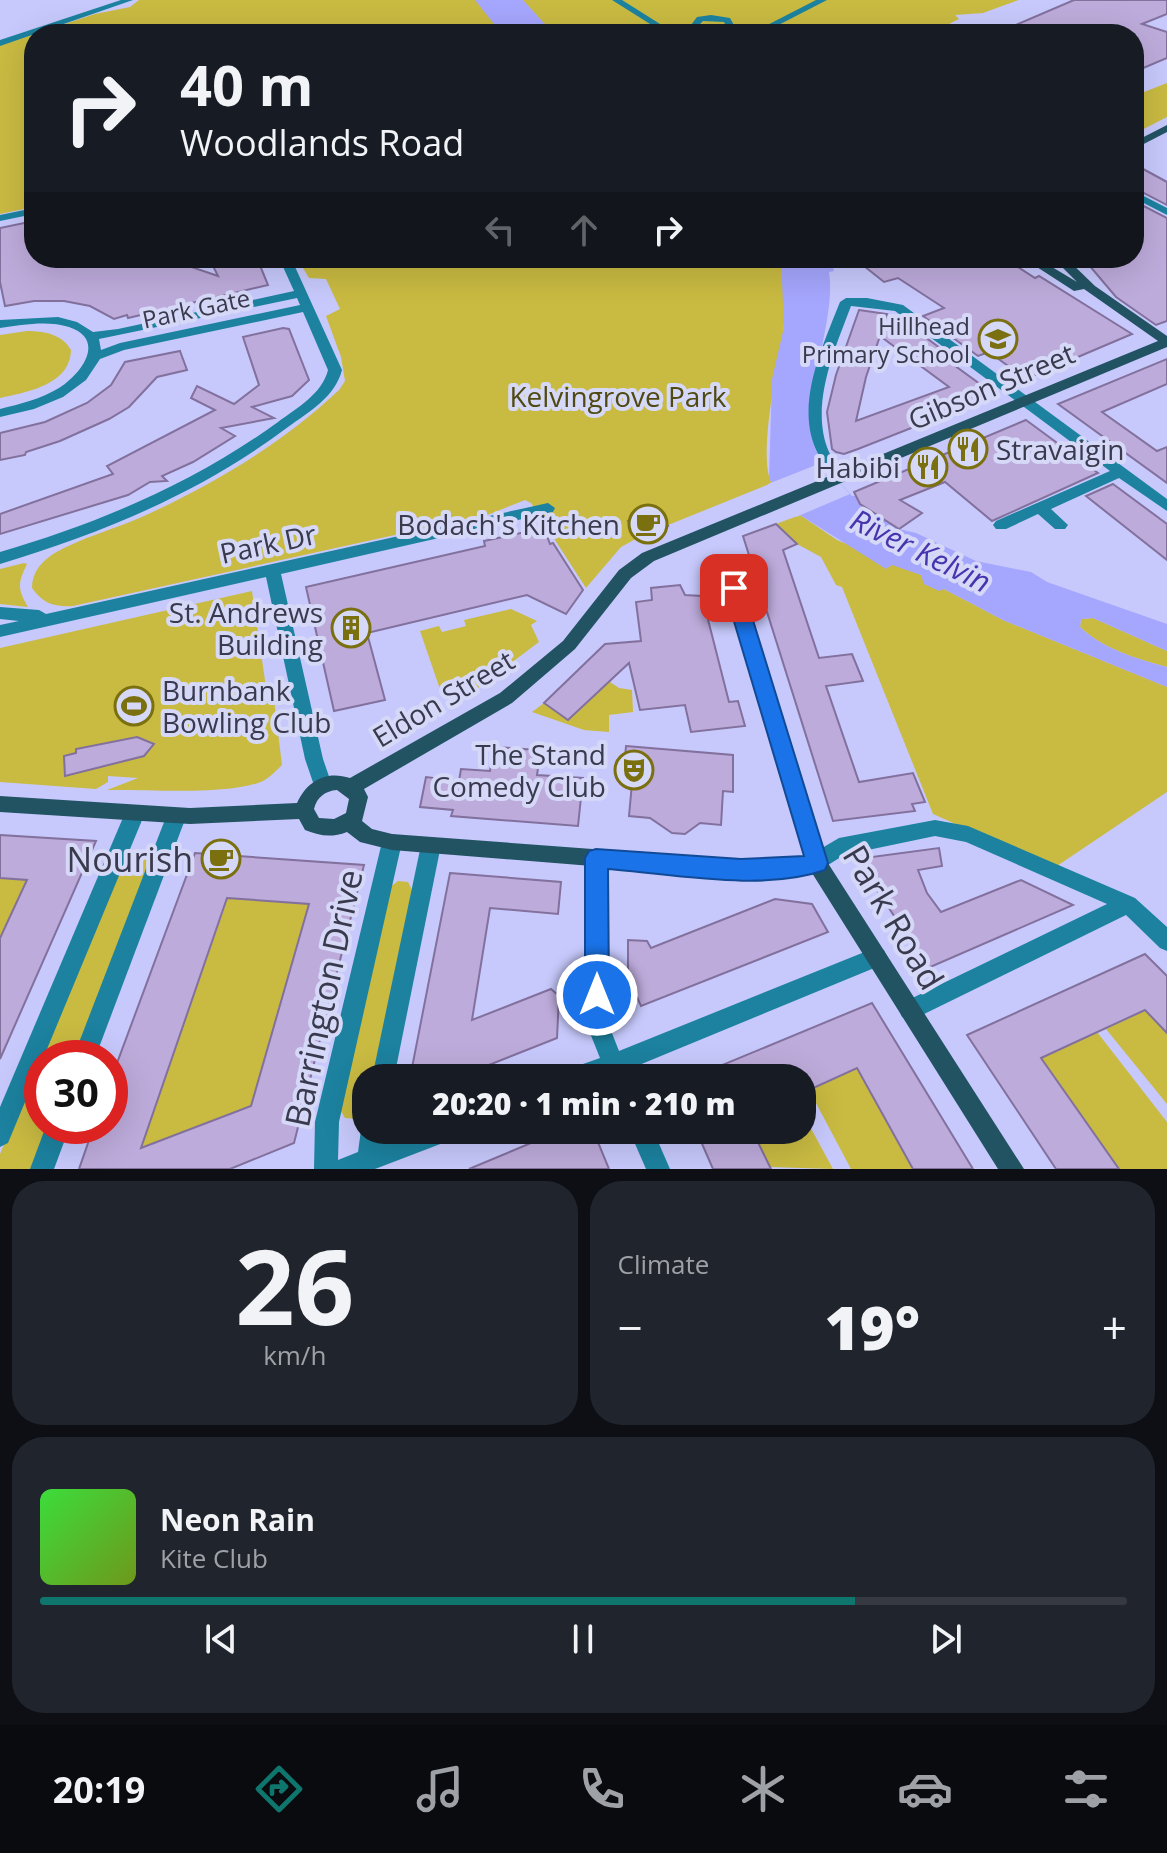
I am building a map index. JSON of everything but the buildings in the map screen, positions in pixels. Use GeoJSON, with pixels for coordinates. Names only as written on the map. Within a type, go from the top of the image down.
{"type":"FeatureCollection","features":[{"type":"Feature","properties":{"kind":"street"},"geometry":{"type":"LineString","coordinates":[[51,24],[108,3],[129,0]]}},
{"type":"Feature","properties":{"kind":"street"},"geometry":{"type":"LineString","coordinates":[[616,0],[656,24]]}},
{"type":"Feature","properties":{"kind":"street"},"geometry":{"type":"LineString","coordinates":[[774,24],[823,0]]}},
{"type":"Feature","properties":{"kind":"street"},"geometry":{"type":"LineString","coordinates":[[706,3],[711,18]]}},
{"type":"Feature","properties":{"kind":"street"},"geometry":{"type":"LineString","coordinates":[[695,24],[711,18],[727,20],[729,24]]}},
{"type":"Feature","properties":{"kind":"street"},"geometry":{"type":"LineString","coordinates":[[0,43],[24,34]]}},
{"type":"Feature","properties":{"kind":"street"},"geometry":{"type":"LineString","coordinates":[[1144,141],[1167,128]]}},
{"type":"Feature","properties":{"kind":"street"},"geometry":{"type":"LineString","coordinates":[[1144,199],[1167,212]]}},
{"type":"Feature","properties":{"kind":"street"},"geometry":{"type":"LineString","coordinates":[[0,218],[24,213]]}},
{"type":"Feature","properties":{"kind":"street"},"geometry":{"type":"LineString","coordinates":[[0,558],[45,546],[131,513],[225,464],[274,432],[319,396],[334,379],[335,370],[290,268]]}},
{"type":"Feature","properties":{"kind":"street"},"geometry":{"type":"LineString","coordinates":[[1046,268],[1167,342]]}},
{"type":"Feature","properties":{"kind":"street"},"geometry":{"type":"LineString","coordinates":[[1068,268],[1122,312]]}},
{"type":"Feature","properties":{"kind":"street","name":"Park Gate"},"geometry":{"type":"LineString","coordinates":[[90,336],[118,333],[302,293]]}},
{"type":"Feature","properties":{"kind":"street"},"geometry":{"type":"LineString","coordinates":[[839,477],[822,452],[816,412],[818,393],[846,302],[867,302],[899,308],[1166,503]]}},
{"type":"Feature","properties":{"kind":"street","name":"Park Gate"},"geometry":{"type":"LineString","coordinates":[[94,357],[120,347],[308,307]]}},
{"type":"Feature","properties":{"kind":"street"},"geometry":{"type":"LineString","coordinates":[[0,324],[32,319],[58,320],[90,336],[95,345],[94,357],[82,377],[63,391],[35,404],[0,413]]}},
{"type":"Feature","properties":{"kind":"street","name":"Gibson Street"},"geometry":{"type":"LineString","coordinates":[[839,477],[1167,342]]}},
{"type":"Feature","properties":{"kind":"street"},"geometry":{"type":"LineString","coordinates":[[1001,525],[1120,472]]}},
{"type":"Feature","properties":{"kind":"street","name":"Eldon Street"},"geometry":{"type":"LineString","coordinates":[[351,787],[466,724],[522,687],[569,645],[619,581],[640,562],[839,477]]}},
{"type":"Feature","properties":{"kind":"street"},"geometry":{"type":"LineString","coordinates":[[1039,507],[1060,525]]}},
{"type":"Feature","properties":{"kind":"street","name":"Park Dr"},"geometry":{"type":"LineString","coordinates":[[0,631],[548,508]]}},
{"type":"Feature","properties":{"kind":"street"},"geometry":{"type":"LineString","coordinates":[[272,568],[314,759],[323,785]]}},
{"type":"Feature","properties":{"kind":"street","name":"Park Road"},"geometry":{"type":"LineString","coordinates":[[734,588],[817,863],[1012,1169]]}},
{"type":"Feature","properties":{"kind":"street"},"geometry":{"type":"LineString","coordinates":[[0,613],[56,618]]}},
{"type":"Feature","properties":{"kind":"street"},"geometry":{"type":"LineString","coordinates":[[338,782],[351,787],[359,797],[359,804],[348,822],[329,829],[320,828],[306,817],[304,810],[309,795],[323,785],[338,782]]}},
{"type":"Feature","properties":{"kind":"street"},"geometry":{"type":"LineString","coordinates":[[0,804],[176,817],[239,817],[304,810]]}},
{"type":"Feature","properties":{"kind":"street"},"geometry":{"type":"LineString","coordinates":[[0,1135],[135,813]]}},
{"type":"Feature","properties":{"kind":"street"},"geometry":{"type":"LineString","coordinates":[[91,1040],[176,817]]}},
{"type":"Feature","properties":{"kind":"street"},"geometry":{"type":"LineString","coordinates":[[348,822],[367,836],[392,842],[741,869],[793,868],[817,863],[839,847],[935,828],[968,834],[1128,904],[1167,941]]}},
{"type":"Feature","properties":{"kind":"street","name":"Barrington Drive"},"geometry":{"type":"LineString","coordinates":[[326,1169],[327,1122],[392,842]]}},
{"type":"Feature","properties":{"kind":"street"},"geometry":{"type":"LineString","coordinates":[[386,1064],[431,845]]}},
{"type":"Feature","properties":{"kind":"street"},"geometry":{"type":"LineString","coordinates":[[596,858],[597,1023],[613,1064]]}},
{"type":"Feature","properties":{"kind":"street"},"geometry":{"type":"LineString","coordinates":[[910,1010],[1128,904]]}},
{"type":"Feature","properties":{"kind":"street"},"geometry":{"type":"LineString","coordinates":[[634,1064],[877,957]]}},
{"type":"Feature","properties":{"kind":"street"},"geometry":{"type":"LineString","coordinates":[[42,1169],[51,1144]]}},
{"type":"Feature","properties":{"kind":"street"},"geometry":{"type":"LineString","coordinates":[[368,1160],[371,1144]]}},
{"type":"Feature","properties":{"kind":"street"},"geometry":{"type":"LineString","coordinates":[[344,1169],[411,1144]]}},
{"type":"Feature","properties":{"kind":"street"},"geometry":{"type":"LineString","coordinates":[[647,1144],[658,1169]]}},
{"type":"Feature","properties":{"kind":"green space"},"geometry":{"type":"Polygon","coordinates":[[[139,0],[1019,0],[983,13],[955,15],[959,19],[949,24],[64,24],[130,7],[139,0]]]}},
{"type":"Feature","properties":{"kind":"green space"},"geometry":{"type":"Polygon","coordinates":[[[24,37],[24,209],[0,214],[0,45],[24,37]]]}},
{"type":"Feature","properties":{"kind":"green space"},"geometry":{"type":"Polygon","coordinates":[[[1167,83],[1167,117],[1144,129],[1144,92],[1167,83]]]}},
{"type":"Feature","properties":{"kind":"green space","name":"Kelvingrove Park"},"geometry":{"type":"Polygon","coordinates":[[[303,268],[782,268],[784,326],[770,411],[767,454],[772,483],[621,547],[586,588],[531,503],[525,500],[490,514],[73,606],[55,605],[41,598],[32,588],[33,578],[53,554],[144,516],[222,476],[295,428],[339,390],[345,381],[341,357],[326,316],[340,309],[326,279],[309,278],[303,268]]]}},
{"type":"Feature","properties":{"kind":"green space"},"geometry":{"type":"Polygon","coordinates":[[[27,331],[46,333],[63,340],[71,350],[69,362],[55,379],[45,385],[0,398],[0,335],[27,331]]]}},
{"type":"Feature","properties":{"kind":"green space"},"geometry":{"type":"Polygon","coordinates":[[[800,515],[837,540],[921,575],[925,584],[944,589],[1003,620],[1167,687],[1167,792],[1054,868],[933,814],[842,587],[836,585],[821,557],[797,544],[776,524],[800,515]]]}},
{"type":"Feature","properties":{"kind":"green space"},"geometry":{"type":"Polygon","coordinates":[[[27,564],[20,586],[28,607],[0,604],[0,569],[27,564]]]}},
{"type":"Feature","properties":{"kind":"green space","name":"Burnbank Bowling Club"},"geometry":{"type":"Polygon","coordinates":[[[252,591],[268,701],[274,700],[282,765],[268,778],[230,789],[187,791],[107,790],[138,778],[108,776],[108,782],[96,789],[0,782],[0,648],[252,591]]]}},
{"type":"Feature","properties":{"kind":"green space"},"geometry":{"type":"Polygon","coordinates":[[[511,609],[537,621],[531,625],[539,642],[470,694],[458,689],[441,692],[420,631],[439,626],[442,632],[466,626],[464,620],[511,609]]]}},
{"type":"Feature","properties":{"kind":"green space"},"geometry":{"type":"Polygon","coordinates":[[[1093,618],[1167,651],[1167,667],[1132,657],[1089,635],[1080,627],[1081,619],[1093,618]]]}},
{"type":"Feature","properties":{"kind":"green space"},"geometry":{"type":"Polygon","coordinates":[[[595,672],[619,688],[632,690],[633,712],[609,715],[609,732],[584,730],[532,712],[544,703],[569,720],[606,685],[595,672]]]}},
{"type":"Feature","properties":{"kind":"green space"},"geometry":{"type":"Polygon","coordinates":[[[143,857],[149,862],[84,1040],[47,1040],[120,865],[131,858],[143,857]]]}},
{"type":"Feature","properties":{"kind":"green space"},"geometry":{"type":"Polygon","coordinates":[[[0,878],[27,880],[0,938],[0,878]]]}},
{"type":"Feature","properties":{"kind":"green space"},"geometry":{"type":"Polygon","coordinates":[[[398,881],[408,882],[412,890],[376,1064],[352,1064],[352,1119],[345,1118],[339,1108],[390,887],[398,881]]]}},
{"type":"Feature","properties":{"kind":"green space"},"geometry":{"type":"Polygon","coordinates":[[[231,893],[239,894],[242,899],[309,904],[251,1106],[156,1143],[145,1151],[141,1147],[225,906],[222,901],[231,893]]]}},
{"type":"Feature","properties":{"kind":"green space"},"geometry":{"type":"Polygon","coordinates":[[[1150,1008],[1167,1033],[1167,1104],[1106,1029],[1150,1008]]]}},
{"type":"Feature","properties":{"kind":"green space"},"geometry":{"type":"Polygon","coordinates":[[[1097,1032],[1167,1122],[1167,1169],[1119,1169],[1050,1071],[1045,1072],[1041,1058],[1097,1032]]]}},
{"type":"Feature","properties":{"kind":"green space"},"geometry":{"type":"Polygon","coordinates":[[[856,1067],[913,1169],[851,1169],[816,1103],[816,1087],[856,1067]]]}},
{"type":"Feature","properties":{"kind":"green space"},"geometry":{"type":"Polygon","coordinates":[[[24,1096],[24,1144],[44,1144],[34,1169],[0,1169],[0,1154],[24,1096]]]}},
{"type":"Feature","properties":{"kind":"green space"},"geometry":{"type":"Polygon","coordinates":[[[816,1138],[833,1169],[770,1167],[759,1144],[816,1144],[816,1138]]]}},
{"type":"Feature","properties":{"kind":"water"},"geometry":{"type":"Polygon","coordinates":[[[475,0],[523,0],[545,24],[494,24],[475,0]]]}},
{"type":"Feature","properties":{"kind":"water","name":"River Kelvin"},"geometry":{"type":"Polygon","coordinates":[[[781,268],[833,268],[834,271],[829,272],[830,294],[811,422],[814,445],[823,464],[860,504],[899,529],[916,533],[976,561],[1031,572],[1047,582],[1167,624],[1167,651],[1093,618],[1081,619],[1080,627],[1110,647],[1167,667],[1167,687],[1003,620],[944,589],[939,591],[924,584],[921,575],[892,565],[886,569],[800,515],[769,479],[772,379],[784,327],[781,268]]]}},
{"type":"Feature","properties":{"kind":"pier"},"geometry":{"type":"Polygon","coordinates":[[[821,463],[850,494],[796,517],[768,484],[821,463]]]}},
{"type":"Feature","properties":{"kind":"place","name":"Hillhead Primary School"},"geometry":{"type":"Point","coordinates":[998,339]}},
{"type":"Feature","properties":{"kind":"place","name":"Stravaigin"},"geometry":{"type":"Point","coordinates":[968,449]}},
{"type":"Feature","properties":{"kind":"place","name":"Habibi"},"geometry":{"type":"Point","coordinates":[928,467]}},
{"type":"Feature","properties":{"kind":"place","name":"Bodach's Kitchen"},"geometry":{"type":"Point","coordinates":[648,524]}},
{"type":"Feature","properties":{"kind":"place","name":"St. Andrews Building"},"geometry":{"type":"Point","coordinates":[351,628]}},
{"type":"Feature","properties":{"kind":"place","name":"Burnbank Bowling Club"},"geometry":{"type":"Point","coordinates":[134,706]}},
{"type":"Feature","properties":{"kind":"place","name":"The Stand Comedy Club"},"geometry":{"type":"Point","coordinates":[634,770]}},
{"type":"Feature","properties":{"kind":"place","name":"Nourish"},"geometry":{"type":"Point","coordinates":[221,859]}},
{"type":"Feature","properties":{"kind":"route"},"geometry":{"type":"LineString","coordinates":[[597,995],[596,858],[741,869],[793,868],[817,863],[734,588]]}}]}
